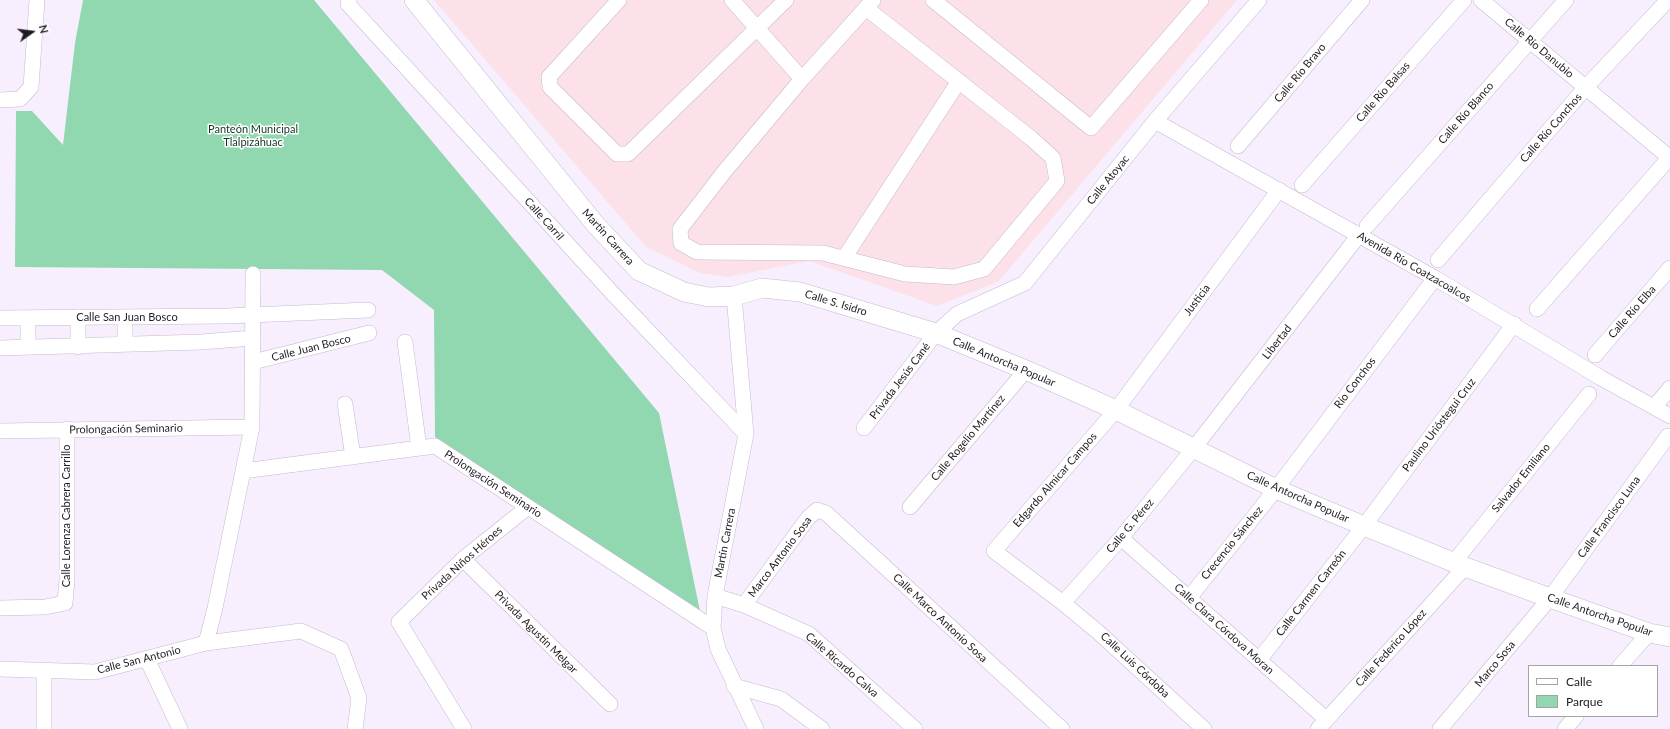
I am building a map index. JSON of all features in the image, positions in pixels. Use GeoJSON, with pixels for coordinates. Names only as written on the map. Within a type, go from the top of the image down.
{"type":"FeatureCollection","features":[{"type":"Feature","properties":{"kind":"main road","name":"Martín Carrera"},"geometry":{"type":"LineString","coordinates":[[414,0],[595,224],[639,271],[684,292],[709,297],[734,296]]}},
{"type":"Feature","properties":{"kind":"main road","name":"Calle S. Isidro"},"geometry":{"type":"LineString","coordinates":[[734,296],[762,288],[800,292],[936,333]]}},
{"type":"Feature","properties":{"kind":"main road","name":"Calle Antorcha Popular"},"geometry":{"type":"LineString","coordinates":[[936,333],[1026,370],[1116,410],[1276,489],[1364,526],[1460,565],[1550,598],[1649,633],[1670,637]]}},
{"type":"Feature","properties":{"kind":"street"},"geometry":{"type":"LineString","coordinates":[[0,100],[20,99],[31,87],[37,0]]}},
{"type":"Feature","properties":{"kind":"street","name":"Calle Carril"},"geometry":{"type":"LineString","coordinates":[[349,0],[348,4],[578,255],[746,434]]}},
{"type":"Feature","properties":{"kind":"street"},"geometry":{"type":"LineString","coordinates":[[619,0],[549,77],[550,87],[618,154],[628,154],[786,0]]}},
{"type":"Feature","properties":{"kind":"street"},"geometry":{"type":"LineString","coordinates":[[732,0],[802,79]]}},
{"type":"Feature","properties":{"kind":"street"},"geometry":{"type":"LineString","coordinates":[[933,0],[1091,128],[1201,0]]}},
{"type":"Feature","properties":{"kind":"street","name":"Calle Atoyac"},"geometry":{"type":"LineString","coordinates":[[936,333],[958,314],[1025,283],[1155,121],[1259,0]]}},
{"type":"Feature","properties":{"kind":"street","name":"Calle Río Bravo"},"geometry":{"type":"LineString","coordinates":[[1238,146],[1362,0]]}},
{"type":"Feature","properties":{"kind":"street","name":"Calle Río Balsas"},"geometry":{"type":"LineString","coordinates":[[1302,185],[1464,0]]}},
{"type":"Feature","properties":{"kind":"street","name":"Calle Río Danubio"},"geometry":{"type":"LineString","coordinates":[[1480,0],[1670,157]]}},
{"type":"Feature","properties":{"kind":"street","name":"Calle Río Blanco"},"geometry":{"type":"LineString","coordinates":[[1363,231],[1566,0]]}},
{"type":"Feature","properties":{"kind":"street","name":"Calle Río Conchos"},"geometry":{"type":"LineString","coordinates":[[1438,260],[1586,88],[1668,0]]}},
{"type":"Feature","properties":{"kind":"street"},"geometry":{"type":"LineString","coordinates":[[869,4],[959,81],[1032,139],[1053,158],[1057,181],[984,269],[954,277],[905,274],[823,253],[697,252],[681,243],[680,229],[724,172],[802,79],[869,4]]}},
{"type":"Feature","properties":{"kind":"street"},"geometry":{"type":"LineString","coordinates":[[844,258],[959,81]]}},
{"type":"Feature","properties":{"kind":"street","name":"Avenida Río Coatzacoalcos"},"geometry":{"type":"LineString","coordinates":[[1155,121],[1279,190],[1363,231],[1435,278],[1514,324],[1601,378],[1670,416]]}},
{"type":"Feature","properties":{"kind":"street"},"geometry":{"type":"LineString","coordinates":[[1537,309],[1670,157]]}},
{"type":"Feature","properties":{"kind":"street","name":"Justicia"},"geometry":{"type":"LineString","coordinates":[[1116,410],[1279,190]]}},
{"type":"Feature","properties":{"kind":"street","name":"Libertad"},"geometry":{"type":"LineString","coordinates":[[1194,448],[1363,231]]}},
{"type":"Feature","properties":{"kind":"street","name":"Calle Río Elba"},"geometry":{"type":"LineString","coordinates":[[1595,355],[1670,268]]}},
{"type":"Feature","properties":{"kind":"street"},"geometry":{"type":"LineString","coordinates":[[206,644],[215,608],[252,427],[254,314],[253,274]]}},
{"type":"Feature","properties":{"kind":"street","name":"Río Conchos"},"geometry":{"type":"LineString","coordinates":[[1276,489],[1435,278]]}},
{"type":"Feature","properties":{"kind":"street","name":"Martín Carrera"},"geometry":{"type":"LineString","coordinates":[[734,296],[746,434],[715,596],[713,628],[718,648],[734,686],[757,726]]}},
{"type":"Feature","properties":{"kind":"street","name":"Calle San Juan Bosco"},"geometry":{"type":"LineString","coordinates":[[0,318],[200,316],[368,310]]}},
{"type":"Feature","properties":{"kind":"street"},"geometry":{"type":"LineString","coordinates":[[200,316],[201,342]]}},
{"type":"Feature","properties":{"kind":"street"},"geometry":{"type":"LineString","coordinates":[[78,317],[78,347]]}},
{"type":"Feature","properties":{"kind":"street"},"geometry":{"type":"LineString","coordinates":[[125,317],[125,344]]}},
{"type":"Feature","properties":{"kind":"street"},"geometry":{"type":"LineString","coordinates":[[28,318],[28,347]]}},
{"type":"Feature","properties":{"kind":"street","name":"Paulino Urióstegui Cruz"},"geometry":{"type":"LineString","coordinates":[[1364,526],[1514,324]]}},
{"type":"Feature","properties":{"kind":"street","name":"Calle Juan Bosco"},"geometry":{"type":"LineString","coordinates":[[253,362],[369,333]]}},
{"type":"Feature","properties":{"kind":"street","name":"Privada Jesús Cané"},"geometry":{"type":"LineString","coordinates":[[864,428],[936,333]]}},
{"type":"Feature","properties":{"kind":"street"},"geometry":{"type":"LineString","coordinates":[[0,348],[78,347],[201,342],[253,338]]}},
{"type":"Feature","properties":{"kind":"street"},"geometry":{"type":"LineString","coordinates":[[405,342],[419,448]]}},
{"type":"Feature","properties":{"kind":"street","name":"Calle Rogelio Martínez"},"geometry":{"type":"LineString","coordinates":[[910,507],[1026,370]]}},
{"type":"Feature","properties":{"kind":"street"},"geometry":{"type":"LineString","coordinates":[[1654,407],[1670,388]]}},
{"type":"Feature","properties":{"kind":"street","name":"Salvador Emiliano"},"geometry":{"type":"LineString","coordinates":[[1460,565],[1589,394]]}},
{"type":"Feature","properties":{"kind":"street"},"geometry":{"type":"LineString","coordinates":[[345,404],[353,457]]}},
{"type":"Feature","properties":{"kind":"street","name":"Edgardo Almicar Campos"},"geometry":{"type":"LineString","coordinates":[[994,551],[1116,410]]}},
{"type":"Feature","properties":{"kind":"street","name":"Prolongación Seminario"},"geometry":{"type":"LineString","coordinates":[[0,431],[252,427]]}},
{"type":"Feature","properties":{"kind":"street","name":"Calle Lorenza Cabrera Carrillo"},"geometry":{"type":"LineString","coordinates":[[0,608],[45,608],[65,603],[67,579],[67,430]]}},
{"type":"Feature","properties":{"kind":"street","name":"Calle Francisco Luna"},"geometry":{"type":"LineString","coordinates":[[1550,598],[1668,436]]}},
{"type":"Feature","properties":{"kind":"street","name":"Prolongación Seminario"},"geometry":{"type":"LineString","coordinates":[[243,471],[435,446],[713,628]]}},
{"type":"Feature","properties":{"kind":"street","name":"Calle G. Pérez"},"geometry":{"type":"LineString","coordinates":[[1063,603],[1121,538],[1194,448]]}},
{"type":"Feature","properties":{"kind":"street","name":"Crecencio Sánchez"},"geometry":{"type":"LineString","coordinates":[[1189,598],[1276,489]]}},
{"type":"Feature","properties":{"kind":"street","name":"Privada Niños Héroes"},"geometry":{"type":"LineString","coordinates":[[464,729],[399,622],[463,559],[528,507]]}},
{"type":"Feature","properties":{"kind":"street","name":"Marco Antonio Sosa"},"geometry":{"type":"LineString","coordinates":[[744,605],[808,518],[817,510]]}},
{"type":"Feature","properties":{"kind":"street","name":"Calle Marco Antonio Sosa"},"geometry":{"type":"LineString","coordinates":[[817,510],[826,513],[1062,729]]}},
{"type":"Feature","properties":{"kind":"street","name":"Calle Carmen Carreón"},"geometry":{"type":"LineString","coordinates":[[1259,660],[1364,526]]}},
{"type":"Feature","properties":{"kind":"street","name":"Calle Clara Córdova Moran"},"geometry":{"type":"LineString","coordinates":[[1121,538],[1259,660],[1322,724]]}},
{"type":"Feature","properties":{"kind":"street","name":"Calle Luis Córdoba"},"geometry":{"type":"LineString","coordinates":[[994,551],[1063,603],[1098,632],[1204,729]]}},
{"type":"Feature","properties":{"kind":"street","name":"Privada Agustín Melgar"},"geometry":{"type":"LineString","coordinates":[[463,559],[610,704]]}},
{"type":"Feature","properties":{"kind":"street","name":"Calle Federico López"},"geometry":{"type":"LineString","coordinates":[[1322,724],[1460,565]]}},
{"type":"Feature","properties":{"kind":"street","name":"Calle Ricardo Calva"},"geometry":{"type":"LineString","coordinates":[[715,596],[744,605],[809,634],[915,729]]}},
{"type":"Feature","properties":{"kind":"street","name":"Marco Sosa"},"geometry":{"type":"LineString","coordinates":[[1440,729],[1550,598]]}},
{"type":"Feature","properties":{"kind":"street","name":"Calle San Antonio"},"geometry":{"type":"LineString","coordinates":[[0,669],[95,672],[206,644],[301,631],[342,649],[359,698],[355,729]]}},
{"type":"Feature","properties":{"kind":"street"},"geometry":{"type":"LineString","coordinates":[[1621,665],[1649,633]]}},
{"type":"Feature","properties":{"kind":"street"},"geometry":{"type":"LineString","coordinates":[[147,659],[180,729]]}},
{"type":"Feature","properties":{"kind":"street"},"geometry":{"type":"LineString","coordinates":[[44,670],[44,729]]}},
{"type":"Feature","properties":{"kind":"street"},"geometry":{"type":"LineString","coordinates":[[734,686],[781,699],[822,729]]}},
{"type":"Feature","properties":{"kind":"street"},"geometry":{"type":"LineString","coordinates":[[1565,729],[1575,717]]}},
{"type":"Feature","properties":{"kind":"shaded area"},"geometry":{"type":"Polygon","coordinates":[[[434,0],[1237,0],[998,282],[937,306],[809,261],[728,277],[700,273],[646,247],[434,0]]]}},
{"type":"Feature","properties":{"kind":"green space","name":"Panteón Municipal Tlalpizáhuac"},"geometry":{"type":"Polygon","coordinates":[[[83,0],[314,0],[659,413],[700,611],[435,437],[434,310],[382,270],[15,267],[16,111],[32,111],[63,145],[75,43],[83,0]]]}}]}
